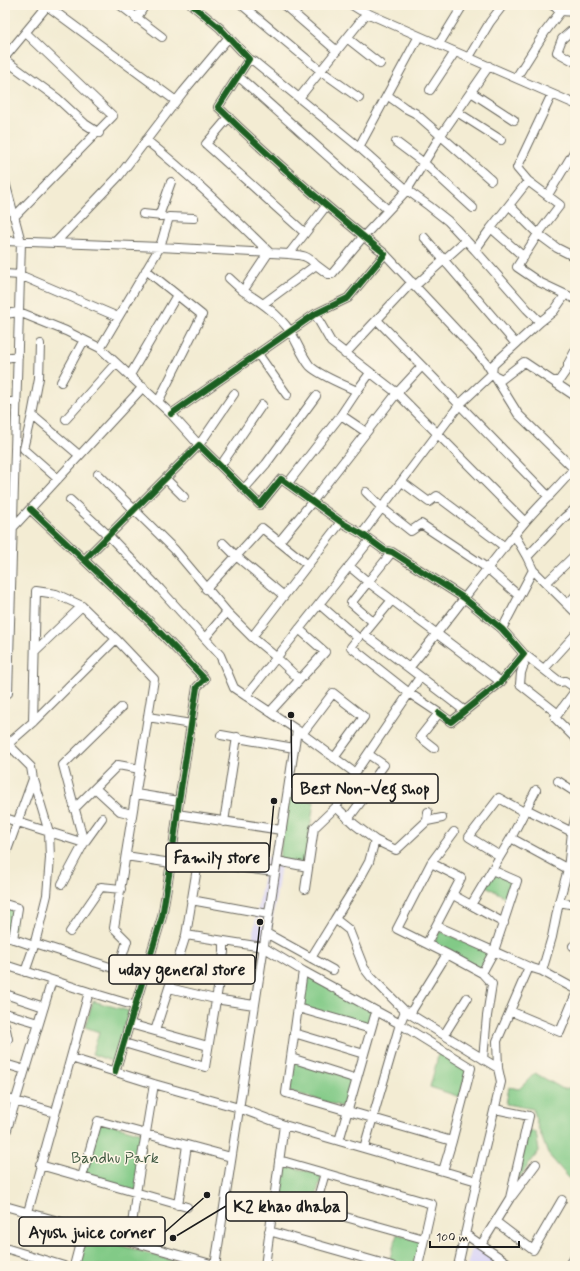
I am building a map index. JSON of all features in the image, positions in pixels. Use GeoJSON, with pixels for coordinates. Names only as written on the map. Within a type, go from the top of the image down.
{"type":"FeatureCollection","features":[{"type":"Feature","properties":{"kind":"street"},"geometry":{"type":"LineString","coordinates":[[99,133],[85,124],[57,98],[5,59],[48,5],[176,101]]}},
{"type":"Feature","properties":{"kind":"street"},"geometry":{"type":"LineString","coordinates":[[120,5],[136,19],[162,37]]}},
{"type":"Feature","properties":{"kind":"street"},"geometry":{"type":"LineString","coordinates":[[136,19],[145,5]]}},
{"type":"Feature","properties":{"kind":"street"},"geometry":{"type":"LineString","coordinates":[[192,5],[220,28],[249,59],[255,62],[359,147],[407,190],[448,221],[527,310],[540,322]]}},
{"type":"Feature","properties":{"kind":"street"},"geometry":{"type":"LineString","coordinates":[[242,5],[321,71],[359,98]]}},
{"type":"Feature","properties":{"kind":"street"},"geometry":{"type":"LineString","coordinates":[[284,5],[337,51]]}},
{"type":"Feature","properties":{"kind":"street"},"geometry":{"type":"LineString","coordinates":[[352,5],[575,104]]}},
{"type":"Feature","properties":{"kind":"street"},"geometry":{"type":"LineString","coordinates":[[439,44],[463,5]]}},
{"type":"Feature","properties":{"kind":"street"},"geometry":{"type":"LineString","coordinates":[[469,57],[490,22],[503,5]]}},
{"type":"Feature","properties":{"kind":"street"},"geometry":{"type":"LineString","coordinates":[[552,5],[561,11],[575,12]]}},
{"type":"Feature","properties":{"kind":"street"},"geometry":{"type":"LineString","coordinates":[[516,78],[545,32],[561,11]]}},
{"type":"Feature","properties":{"kind":"street"},"geometry":{"type":"LineString","coordinates":[[299,98],[368,13]]}},
{"type":"Feature","properties":{"kind":"street"},"geometry":{"type":"LineString","coordinates":[[14,217],[99,133],[113,116],[26,32]]}},
{"type":"Feature","properties":{"kind":"street"},"geometry":{"type":"LineString","coordinates":[[575,33],[571,32],[562,39],[557,52],[575,62]]}},
{"type":"Feature","properties":{"kind":"street"},"geometry":{"type":"LineString","coordinates":[[359,147],[420,36]]}},
{"type":"Feature","properties":{"kind":"street"},"geometry":{"type":"LineString","coordinates":[[55,243],[119,176],[176,101],[229,37]]}},
{"type":"Feature","properties":{"kind":"street"},"geometry":{"type":"LineString","coordinates":[[347,38],[380,64]]}},
{"type":"Feature","properties":{"kind":"street"},"geometry":{"type":"LineString","coordinates":[[430,90],[455,52]]}},
{"type":"Feature","properties":{"kind":"street"},"geometry":{"type":"LineString","coordinates":[[249,59],[218,106],[255,143],[326,206],[385,254],[487,364],[518,414],[574,468],[525,522],[515,536],[487,568],[409,668]]}},
{"type":"Feature","properties":{"kind":"street"},"geometry":{"type":"LineString","coordinates":[[5,242],[269,252],[305,256],[328,274],[332,274],[363,237],[407,190],[441,135],[489,66]]}},
{"type":"Feature","properties":{"kind":"street"},"geometry":{"type":"LineString","coordinates":[[238,76],[388,210]]}},
{"type":"Feature","properties":{"kind":"street"},"geometry":{"type":"LineString","coordinates":[[471,92],[514,120]]}},
{"type":"Feature","properties":{"kind":"street"},"geometry":{"type":"LineString","coordinates":[[552,94],[518,168],[528,181],[560,205],[538,234],[517,267],[540,282],[575,299]]}},
{"type":"Feature","properties":{"kind":"street"},"geometry":{"type":"LineString","coordinates":[[387,95],[405,108],[415,113],[491,180]]}},
{"type":"Feature","properties":{"kind":"street"},"geometry":{"type":"LineString","coordinates":[[457,112],[501,140]]}},
{"type":"Feature","properties":{"kind":"street"},"geometry":{"type":"LineString","coordinates":[[228,117],[206,144],[305,233]]}},
{"type":"Feature","properties":{"kind":"street"},"geometry":{"type":"LineString","coordinates":[[146,140],[217,201],[269,252]]}},
{"type":"Feature","properties":{"kind":"street"},"geometry":{"type":"LineString","coordinates":[[396,142],[424,164],[473,208]]}},
{"type":"Feature","properties":{"kind":"street"},"geometry":{"type":"LineString","coordinates":[[548,195],[575,150]]}},
{"type":"Feature","properties":{"kind":"street"},"geometry":{"type":"LineString","coordinates":[[475,250],[528,181]]}},
{"type":"Feature","properties":{"kind":"street"},"geometry":{"type":"LineString","coordinates":[[5,182],[7,200],[14,217],[21,242],[8,693]]}},
{"type":"Feature","properties":{"kind":"street"},"geometry":{"type":"LineString","coordinates":[[159,216],[171,182]]}},
{"type":"Feature","properties":{"kind":"street"},"geometry":{"type":"LineString","coordinates":[[289,254],[326,206]]}},
{"type":"Feature","properties":{"kind":"street"},"geometry":{"type":"LineString","coordinates":[[510,206],[538,234],[557,248],[575,256]]}},
{"type":"Feature","properties":{"kind":"street"},"geometry":{"type":"LineString","coordinates":[[143,214],[194,218]]}},
{"type":"Feature","properties":{"kind":"street"},"geometry":{"type":"LineString","coordinates":[[100,348],[160,247],[169,217]]}},
{"type":"Feature","properties":{"kind":"street"},"geometry":{"type":"LineString","coordinates":[[491,228],[524,257]]}},
{"type":"Feature","properties":{"kind":"street"},"geometry":{"type":"LineString","coordinates":[[424,236],[516,344]]}},
{"type":"Feature","properties":{"kind":"street"},"geometry":{"type":"LineString","coordinates":[[345,354],[414,284],[445,260],[466,240]]}},
{"type":"Feature","properties":{"kind":"street"},"geometry":{"type":"LineString","coordinates":[[243,290],[269,252]]}},
{"type":"Feature","properties":{"kind":"street"},"geometry":{"type":"LineString","coordinates":[[171,414],[290,331],[316,314],[348,298],[385,254]]}},
{"type":"Feature","properties":{"kind":"street"},"geometry":{"type":"LineString","coordinates":[[263,304],[316,265]]}},
{"type":"Feature","properties":{"kind":"street"},"geometry":{"type":"LineString","coordinates":[[146,270],[202,315],[158,402]]}},
{"type":"Feature","properties":{"kind":"street"},"geometry":{"type":"LineString","coordinates":[[5,274],[20,275],[118,317]]}},
{"type":"Feature","properties":{"kind":"street"},"geometry":{"type":"LineString","coordinates":[[228,278],[279,317],[290,331],[311,366],[322,374],[357,391]]}},
{"type":"Feature","properties":{"kind":"street"},"geometry":{"type":"LineString","coordinates":[[130,375],[177,295]]}},
{"type":"Feature","properties":{"kind":"street"},"geometry":{"type":"LineString","coordinates":[[362,534],[460,404],[492,374],[493,365],[554,311],[565,295]]}},
{"type":"Feature","properties":{"kind":"street"},"geometry":{"type":"LineString","coordinates":[[5,314],[19,312],[66,331],[100,348],[171,414],[260,505],[282,479],[341,522],[362,534],[384,550],[392,552],[464,598],[502,629],[522,657],[524,664],[519,681],[520,684],[558,714]]}},
{"type":"Feature","properties":{"kind":"street"},"geometry":{"type":"LineString","coordinates":[[316,314],[331,342],[397,393],[525,522]]}},
{"type":"Feature","properties":{"kind":"street"},"geometry":{"type":"LineString","coordinates":[[377,320],[549,497]]}},
{"type":"Feature","properties":{"kind":"street"},"geometry":{"type":"LineString","coordinates":[[61,382],[84,340]]}},
{"type":"Feature","properties":{"kind":"street"},"geometry":{"type":"LineString","coordinates":[[40,344],[39,378],[24,449],[58,479]]}},
{"type":"Feature","properties":{"kind":"street"},"geometry":{"type":"LineString","coordinates":[[553,381],[559,381],[568,368],[568,364],[575,351]]}},
{"type":"Feature","properties":{"kind":"street"},"geometry":{"type":"LineString","coordinates":[[258,354],[287,395]]}},
{"type":"Feature","properties":{"kind":"street"},"geometry":{"type":"LineString","coordinates":[[5,358],[18,356]]}},
{"type":"Feature","properties":{"kind":"street"},"geometry":{"type":"LineString","coordinates":[[492,374],[502,379],[524,362],[574,394]]}},
{"type":"Feature","properties":{"kind":"street"},"geometry":{"type":"LineString","coordinates":[[66,419],[116,363]]}},
{"type":"Feature","properties":{"kind":"street"},"geometry":{"type":"LineString","coordinates":[[279,542],[397,393],[422,366]]}},
{"type":"Feature","properties":{"kind":"street"},"geometry":{"type":"LineString","coordinates":[[288,483],[370,373]]}},
{"type":"Feature","properties":{"kind":"street"},"geometry":{"type":"LineString","coordinates":[[5,536],[143,387]]}},
{"type":"Feature","properties":{"kind":"street"},"geometry":{"type":"LineString","coordinates":[[84,560],[200,445],[234,394]]}},
{"type":"Feature","properties":{"kind":"street"},"geometry":{"type":"LineString","coordinates":[[244,489],[266,464],[316,396]]}},
{"type":"Feature","properties":{"kind":"street"},"geometry":{"type":"LineString","coordinates":[[5,402],[16,402]]}},
{"type":"Feature","properties":{"kind":"street"},"geometry":{"type":"LineString","coordinates":[[221,465],[262,405]]}},
{"type":"Feature","properties":{"kind":"street"},"geometry":{"type":"LineString","coordinates":[[32,415],[79,455]]}},
{"type":"Feature","properties":{"kind":"street"},"geometry":{"type":"LineString","coordinates":[[340,415],[366,432]]}},
{"type":"Feature","properties":{"kind":"street"},"geometry":{"type":"LineString","coordinates":[[98,474],[174,549],[226,612],[299,679]]}},
{"type":"Feature","properties":{"kind":"street"},"geometry":{"type":"LineString","coordinates":[[166,479],[184,497]]}},
{"type":"Feature","properties":{"kind":"street"},"geometry":{"type":"LineString","coordinates":[[402,482],[430,502],[437,496],[505,547]]}},
{"type":"Feature","properties":{"kind":"street"},"geometry":{"type":"LineString","coordinates":[[366,492],[382,508],[411,531],[421,524],[487,568],[518,595]]}},
{"type":"Feature","properties":{"kind":"street"},"geometry":{"type":"LineString","coordinates":[[70,500],[109,536],[220,655],[234,688],[299,732],[355,773]]}},
{"type":"Feature","properties":{"kind":"street"},"geometry":{"type":"LineString","coordinates":[[5,510],[14,508]]}},
{"type":"Feature","properties":{"kind":"street"},"geometry":{"type":"LineString","coordinates":[[30,509],[148,620],[205,678],[197,687],[178,801],[171,863],[162,917],[115,1072]]}},
{"type":"Feature","properties":{"kind":"street"},"geometry":{"type":"LineString","coordinates":[[527,557],[565,517],[575,509]]}},
{"type":"Feature","properties":{"kind":"street"},"geometry":{"type":"LineString","coordinates":[[252,637],[341,522]]}},
{"type":"Feature","properties":{"kind":"street"},"geometry":{"type":"LineString","coordinates":[[206,589],[262,528],[308,565]]}},
{"type":"Feature","properties":{"kind":"street"},"geometry":{"type":"LineString","coordinates":[[515,536],[533,570],[575,612]]}},
{"type":"Feature","properties":{"kind":"street"},"geometry":{"type":"LineString","coordinates":[[246,696],[370,540]]}},
{"type":"Feature","properties":{"kind":"street"},"geometry":{"type":"LineString","coordinates":[[224,543],[236,556],[284,596]]}},
{"type":"Feature","properties":{"kind":"street"},"geometry":{"type":"LineString","coordinates":[[374,622],[350,603],[392,552]]}},
{"type":"Feature","properties":{"kind":"street"},"geometry":{"type":"LineString","coordinates":[[546,583],[575,554]]}},
{"type":"Feature","properties":{"kind":"street"},"geometry":{"type":"LineString","coordinates":[[349,566],[501,682]]}},
{"type":"Feature","properties":{"kind":"street"},"geometry":{"type":"LineString","coordinates":[[502,629],[518,595],[533,570]]}},
{"type":"Feature","properties":{"kind":"street"},"geometry":{"type":"LineString","coordinates":[[33,722],[36,591],[56,594],[82,606],[154,679],[114,928],[127,941],[118,970]]}},
{"type":"Feature","properties":{"kind":"street"},"geometry":{"type":"LineString","coordinates":[[568,604],[575,596]]}},
{"type":"Feature","properties":{"kind":"street"},"geometry":{"type":"LineString","coordinates":[[392,600],[351,647],[409,693],[451,722],[501,682],[522,657]]}},
{"type":"Feature","properties":{"kind":"street"},"geometry":{"type":"LineString","coordinates":[[319,604],[361,636],[409,668],[465,711]]}},
{"type":"Feature","properties":{"kind":"street"},"geometry":{"type":"LineString","coordinates":[[35,651],[82,606]]}},
{"type":"Feature","properties":{"kind":"street"},"geometry":{"type":"LineString","coordinates":[[205,638],[226,612]]}},
{"type":"Feature","properties":{"kind":"street"},"geometry":{"type":"LineString","coordinates":[[270,712],[324,652],[299,629]]}},
{"type":"Feature","properties":{"kind":"street"},"geometry":{"type":"LineString","coordinates":[[544,668],[575,635]]}},
{"type":"Feature","properties":{"kind":"street"},"geometry":{"type":"LineString","coordinates":[[5,757],[8,744],[33,722],[116,639]]}},
{"type":"Feature","properties":{"kind":"street"},"geometry":{"type":"LineString","coordinates":[[522,657],[544,668],[560,682],[565,681],[575,688]]}},
{"type":"Feature","properties":{"kind":"street"},"geometry":{"type":"LineString","coordinates":[[305,889],[314,828],[336,806],[355,773],[420,677]]}},
{"type":"Feature","properties":{"kind":"street"},"geometry":{"type":"LineString","coordinates":[[575,691],[555,716],[556,719],[575,738]]}},
{"type":"Feature","properties":{"kind":"street"},"geometry":{"type":"LineString","coordinates":[[5,1206],[216,1266],[231,1157],[294,748],[299,732],[333,693],[364,717],[334,758]]}},
{"type":"Feature","properties":{"kind":"street"},"geometry":{"type":"LineString","coordinates":[[84,843],[63,766],[120,708]]}},
{"type":"Feature","properties":{"kind":"street"},"geometry":{"type":"LineString","coordinates":[[434,748],[420,737],[439,713]]}},
{"type":"Feature","properties":{"kind":"street"},"geometry":{"type":"LineString","coordinates":[[148,718],[191,724]]}},
{"type":"Feature","properties":{"kind":"street"},"geometry":{"type":"LineString","coordinates":[[221,735],[294,748]]}},
{"type":"Feature","properties":{"kind":"street"},"geometry":{"type":"LineString","coordinates":[[224,822],[237,737]]}},
{"type":"Feature","properties":{"kind":"street"},"geometry":{"type":"LineString","coordinates":[[8,744],[31,767],[33,779],[50,832],[50,858],[47,895],[25,972]]}},
{"type":"Feature","properties":{"kind":"street"},"geometry":{"type":"LineString","coordinates":[[348,819],[363,799],[361,796],[384,765],[368,754]]}},
{"type":"Feature","properties":{"kind":"street"},"geometry":{"type":"LineString","coordinates":[[74,809],[118,765],[140,769]]}},
{"type":"Feature","properties":{"kind":"street"},"geometry":{"type":"LineString","coordinates":[[5,856],[33,779]]}},
{"type":"Feature","properties":{"kind":"street"},"geometry":{"type":"LineString","coordinates":[[558,781],[575,792]]}},
{"type":"Feature","properties":{"kind":"street"},"geometry":{"type":"LineString","coordinates":[[95,788],[120,811],[132,814]]}},
{"type":"Feature","properties":{"kind":"street"},"geometry":{"type":"LineString","coordinates":[[471,904],[511,838],[536,790]]}},
{"type":"Feature","properties":{"kind":"street"},"geometry":{"type":"LineString","coordinates":[[136,794],[178,801]]}},
{"type":"Feature","properties":{"kind":"street"},"geometry":{"type":"LineString","coordinates":[[500,856],[469,838],[499,798],[572,832]]}},
{"type":"Feature","properties":{"kind":"street"},"geometry":{"type":"LineString","coordinates":[[336,806],[348,819],[375,840],[396,850],[427,821],[442,818]]}},
{"type":"Feature","properties":{"kind":"street"},"geometry":{"type":"LineString","coordinates":[[427,821],[428,812]]}},
{"type":"Feature","properties":{"kind":"street"},"geometry":{"type":"LineString","coordinates":[[177,814],[281,830]]}},
{"type":"Feature","properties":{"kind":"street"},"geometry":{"type":"LineString","coordinates":[[5,818],[84,843]]}},
{"type":"Feature","properties":{"kind":"street"},"geometry":{"type":"LineString","coordinates":[[62,884],[84,843],[102,818]]}},
{"type":"Feature","properties":{"kind":"street"},"geometry":{"type":"LineString","coordinates":[[542,971],[552,937],[559,902],[568,869],[575,819]]}},
{"type":"Feature","properties":{"kind":"street"},"geometry":{"type":"LineString","coordinates":[[454,832],[431,862],[397,928],[482,973],[492,984],[483,1059]]}},
{"type":"Feature","properties":{"kind":"street"},"geometry":{"type":"LineString","coordinates":[[511,838],[568,869]]}},
{"type":"Feature","properties":{"kind":"street"},"geometry":{"type":"LineString","coordinates":[[311,958],[369,862],[375,840]]}},
{"type":"Feature","properties":{"kind":"street"},"geometry":{"type":"LineString","coordinates":[[126,856],[171,863],[198,862],[275,872]]}},
{"type":"Feature","properties":{"kind":"street"},"geometry":{"type":"LineString","coordinates":[[276,861],[308,866]]}},
{"type":"Feature","properties":{"kind":"street"},"geometry":{"type":"LineString","coordinates":[[155,1031],[186,935],[198,862]]}},
{"type":"Feature","properties":{"kind":"street"},"geometry":{"type":"LineString","coordinates":[[427,943],[462,878],[431,862]]}},
{"type":"Feature","properties":{"kind":"street"},"geometry":{"type":"LineString","coordinates":[[482,973],[494,951],[517,881],[492,870]]}},
{"type":"Feature","properties":{"kind":"street"},"geometry":{"type":"LineString","coordinates":[[70,932],[102,887],[120,889]]}},
{"type":"Feature","properties":{"kind":"street"},"geometry":{"type":"LineString","coordinates":[[453,895],[504,923]]}},
{"type":"Feature","properties":{"kind":"street"},"geometry":{"type":"LineString","coordinates":[[191,900],[268,914]]}},
{"type":"Feature","properties":{"kind":"street"},"geometry":{"type":"LineString","coordinates":[[559,902],[575,905]]}},
{"type":"Feature","properties":{"kind":"street"},"geometry":{"type":"LineString","coordinates":[[5,904],[18,908],[9,938],[34,944],[144,978]]}},
{"type":"Feature","properties":{"kind":"street"},"geometry":{"type":"LineString","coordinates":[[334,919],[349,930],[364,968],[405,1011],[498,1068]]}},
{"type":"Feature","properties":{"kind":"street"},"geometry":{"type":"LineString","coordinates":[[437,926],[542,971],[575,989]]}},
{"type":"Feature","properties":{"kind":"street"},"geometry":{"type":"LineString","coordinates":[[266,932],[333,970]]}},
{"type":"Feature","properties":{"kind":"street"},"geometry":{"type":"LineString","coordinates":[[186,935],[263,947],[376,1012],[400,1024],[471,1068],[443,1171]]}},
{"type":"Feature","properties":{"kind":"street"},"geometry":{"type":"LineString","coordinates":[[124,1043],[205,1067],[215,999],[224,952],[224,941]]}},
{"type":"Feature","properties":{"kind":"street"},"geometry":{"type":"LineString","coordinates":[[405,1011],[411,1012],[447,954]]}},
{"type":"Feature","properties":{"kind":"street"},"geometry":{"type":"LineString","coordinates":[[5,965],[136,1006]]}},
{"type":"Feature","properties":{"kind":"street"},"geometry":{"type":"LineString","coordinates":[[458,1266],[501,1082],[498,1068],[496,1041],[528,966]]}},
{"type":"Feature","properties":{"kind":"street"},"geometry":{"type":"LineString","coordinates":[[303,970],[286,1093],[452,1141]]}},
{"type":"Feature","properties":{"kind":"street"},"geometry":{"type":"LineString","coordinates":[[5,1136],[52,980]]}},
{"type":"Feature","properties":{"kind":"street"},"geometry":{"type":"LineString","coordinates":[[169,988],[215,999],[254,1005]]}},
{"type":"Feature","properties":{"kind":"street"},"geometry":{"type":"LineString","coordinates":[[28,1212],[89,992]]}},
{"type":"Feature","properties":{"kind":"street"},"geometry":{"type":"LineString","coordinates":[[5,994],[44,1007]]}},
{"type":"Feature","properties":{"kind":"street"},"geometry":{"type":"LineString","coordinates":[[510,1011],[560,1032],[575,996]]}},
{"type":"Feature","properties":{"kind":"street"},"geometry":{"type":"LineString","coordinates":[[444,1035],[467,998]]}},
{"type":"Feature","properties":{"kind":"street"},"geometry":{"type":"LineString","coordinates":[[298,1008],[371,1029]]}},
{"type":"Feature","properties":{"kind":"street"},"geometry":{"type":"LineString","coordinates":[[364,1148],[405,1011]]}},
{"type":"Feature","properties":{"kind":"street"},"geometry":{"type":"LineString","coordinates":[[339,1141],[376,1012]]}},
{"type":"Feature","properties":{"kind":"street"},"geometry":{"type":"LineString","coordinates":[[5,1013],[39,1023]]}},
{"type":"Feature","properties":{"kind":"street"},"geometry":{"type":"LineString","coordinates":[[130,1024],[208,1046]]}},
{"type":"Feature","properties":{"kind":"street"},"geometry":{"type":"LineString","coordinates":[[5,1025],[8,1038],[5,1045]]}},
{"type":"Feature","properties":{"kind":"street"},"geometry":{"type":"LineString","coordinates":[[294,1033],[364,1054]]}},
{"type":"Feature","properties":{"kind":"street"},"geometry":{"type":"LineString","coordinates":[[71,1058],[154,1084],[239,1108],[284,1125],[477,1181]]}},
{"type":"Feature","properties":{"kind":"street"},"geometry":{"type":"LineString","coordinates":[[290,1058],[357,1079]]}},
{"type":"Feature","properties":{"kind":"street"},"geometry":{"type":"LineString","coordinates":[[5,1064],[25,1070]]}},
{"type":"Feature","properties":{"kind":"street"},"geometry":{"type":"LineString","coordinates":[[130,1241],[136,1193],[154,1084]]}},
{"type":"Feature","properties":{"kind":"street"},"geometry":{"type":"LineString","coordinates":[[5,1098],[55,1112]]}},
{"type":"Feature","properties":{"kind":"street"},"geometry":{"type":"LineString","coordinates":[[495,1109],[529,1116],[510,1198]]}},
{"type":"Feature","properties":{"kind":"street"},"geometry":{"type":"LineString","coordinates":[[82,1177],[98,1121],[231,1157]]}},
{"type":"Feature","properties":{"kind":"street"},"geometry":{"type":"LineString","coordinates":[[265,1266],[284,1125]]}},
{"type":"Feature","properties":{"kind":"street"},"geometry":{"type":"LineString","coordinates":[[40,1165],[182,1206],[186,1145]]}},
{"type":"Feature","properties":{"kind":"street"},"geometry":{"type":"LineString","coordinates":[[279,1160],[432,1204],[418,1266]]}},
{"type":"Feature","properties":{"kind":"street"},"geometry":{"type":"LineString","coordinates":[[482,1245],[510,1198],[536,1164]]}},
{"type":"Feature","properties":{"kind":"street"},"geometry":{"type":"LineString","coordinates":[[315,1208],[325,1174]]}},
{"type":"Feature","properties":{"kind":"street"},"geometry":{"type":"LineString","coordinates":[[274,1197],[424,1239]]}},
{"type":"Feature","properties":{"kind":"street"},"geometry":{"type":"LineString","coordinates":[[496,1222],[533,1250],[562,1200]]}},
{"type":"Feature","properties":{"kind":"street"},"geometry":{"type":"LineString","coordinates":[[74,1266],[84,1228]]}},
{"type":"Feature","properties":{"kind":"street"},"geometry":{"type":"LineString","coordinates":[[269,1231],[392,1266]]}},
{"type":"Feature","properties":{"kind":"street"},"geometry":{"type":"LineString","coordinates":[[465,1234],[512,1266]]}},
{"type":"Feature","properties":{"kind":"street"},"geometry":{"type":"LineString","coordinates":[[5,1248],[64,1266]]}},
{"type":"Feature","properties":{"kind":"street"},"geometry":{"type":"LineString","coordinates":[[568,1266],[575,1256]]}},
{"type":"Feature","properties":{"kind":"street"},"geometry":{"type":"LineString","coordinates":[[34,1266],[36,1257]]}},
{"type":"Feature","properties":{"kind":"shaded area"},"geometry":{"type":"Polygon","coordinates":[[[267,857],[282,859],[269,943],[252,940],[267,857]]]}},
{"type":"Feature","properties":{"kind":"shaded area"},"geometry":{"type":"Polygon","coordinates":[[[474,1241],[510,1266],[467,1266],[474,1241]]]}},
{"type":"Feature","properties":{"kind":"green space"},"geometry":{"type":"Polygon","coordinates":[[[288,796],[314,802],[305,864],[279,859],[288,796]]]}},
{"type":"Feature","properties":{"kind":"green space"},"geometry":{"type":"Polygon","coordinates":[[[493,873],[515,883],[508,899],[486,886],[493,873]]]}},
{"type":"Feature","properties":{"kind":"green space"},"geometry":{"type":"Polygon","coordinates":[[[5,906],[17,909],[12,938],[5,935],[5,906]]]}},
{"type":"Feature","properties":{"kind":"green space"},"geometry":{"type":"Polygon","coordinates":[[[440,931],[489,953],[481,970],[433,945],[440,931]]]}},
{"type":"Feature","properties":{"kind":"green space"},"geometry":{"type":"Polygon","coordinates":[[[305,974],[376,1013],[370,1027],[300,1007],[305,974]]]}},
{"type":"Feature","properties":{"kind":"green space"},"geometry":{"type":"Polygon","coordinates":[[[93,1001],[129,1011],[114,1062],[92,1054],[99,1032],[85,1027],[93,1001]]]}},
{"type":"Feature","properties":{"kind":"green space"},"geometry":{"type":"Polygon","coordinates":[[[439,1052],[467,1069],[460,1097],[430,1087],[439,1052]]]}},
{"type":"Feature","properties":{"kind":"green space"},"geometry":{"type":"Polygon","coordinates":[[[293,1061],[355,1079],[346,1108],[289,1091],[293,1061]]]}},
{"type":"Feature","properties":{"kind":"green space"},"geometry":{"type":"Polygon","coordinates":[[[535,1073],[563,1089],[575,1087],[575,1185],[548,1154],[533,1109],[506,1104],[509,1087],[519,1089],[535,1073]]]}},
{"type":"Feature","properties":{"kind":"green space","name":"Bandhu Park"},"geometry":{"type":"Polygon","coordinates":[[[98,1121],[146,1134],[136,1193],[82,1177],[98,1121]]]}},
{"type":"Feature","properties":{"kind":"green space"},"geometry":{"type":"Polygon","coordinates":[[[528,1131],[536,1132],[539,1151],[516,1182],[528,1131]]]}},
{"type":"Feature","properties":{"kind":"green space"},"geometry":{"type":"Polygon","coordinates":[[[281,1164],[322,1175],[314,1204],[277,1194],[281,1164]]]}},
{"type":"Feature","properties":{"kind":"green space"},"geometry":{"type":"Polygon","coordinates":[[[397,1234],[421,1241],[415,1266],[404,1266],[389,1261],[397,1234]]]}},
{"type":"Feature","properties":{"kind":"green space"},"geometry":{"type":"Polygon","coordinates":[[[86,1235],[191,1266],[77,1266],[86,1235]]]}},
{"type":"Feature","properties":{"kind":"cycle path"},"geometry":{"type":"LineString","coordinates":[[171,414],[315,314],[348,298],[385,254],[342,219],[258,145],[218,107],[249,59],[220,28],[192,5]]}},
{"type":"Feature","properties":{"kind":"cycle path"},"geometry":{"type":"LineString","coordinates":[[84,560],[199,445],[260,505],[281,479],[341,522],[362,534],[384,550],[392,552],[464,598],[502,629],[524,654],[501,682],[451,722],[439,713]]}},
{"type":"Feature","properties":{"kind":"cycle path"},"geometry":{"type":"LineString","coordinates":[[30,509],[148,620],[205,679],[197,687],[162,917],[115,1072]]}},
{"type":"Feature","properties":{"kind":"place","name":"Best Non-Veg shop"},"geometry":{"type":"Point","coordinates":[291,715]}},
{"type":"Feature","properties":{"kind":"place","name":"Family store"},"geometry":{"type":"Point","coordinates":[274,801]}},
{"type":"Feature","properties":{"kind":"place","name":"uday general store"},"geometry":{"type":"Point","coordinates":[260,922]}},
{"type":"Feature","properties":{"kind":"place","name":"Ayush juice corner"},"geometry":{"type":"Point","coordinates":[207,1195]}},
{"type":"Feature","properties":{"kind":"place","name":"K2 khao dhaba"},"geometry":{"type":"Point","coordinates":[173,1238]}}]}
